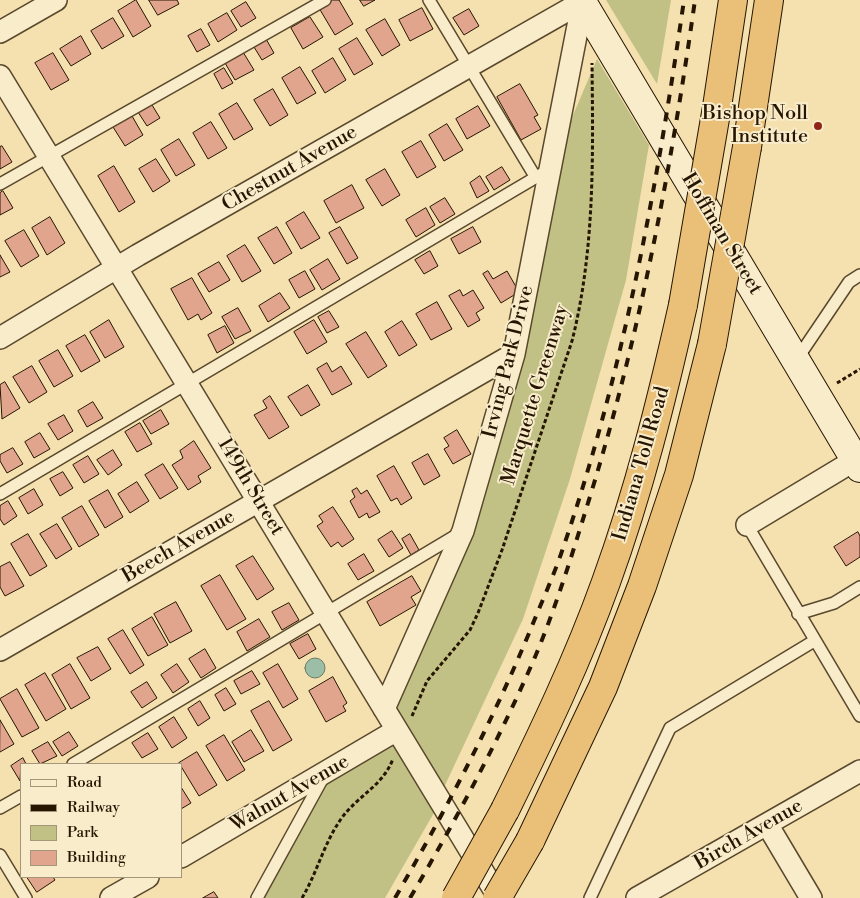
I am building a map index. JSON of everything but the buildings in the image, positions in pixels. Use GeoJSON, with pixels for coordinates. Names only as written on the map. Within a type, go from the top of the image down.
{"type":"FeatureCollection","features":[{"type":"Feature","properties":{"kind":"highway","name":"Indiana Toll Road"},"geometry":{"type":"LineString","coordinates":[[456,898],[505,810],[568,677],[606,582],[643,469],[663,395],[683,304],[717,107],[733,0]]}},
{"type":"Feature","properties":{"kind":"highway","name":"Indiana Toll Road"},"geometry":{"type":"LineString","coordinates":[[498,898],[530,841],[604,687],[642,586],[679,475],[712,344],[747,147],[769,0]]}},
{"type":"Feature","properties":{"kind":"street"},"geometry":{"type":"LineString","coordinates":[[0,32],[56,0]]}},
{"type":"Feature","properties":{"kind":"street","name":"Chestnut Avenue"},"geometry":{"type":"LineString","coordinates":[[0,338],[117,268],[582,1]]}},
{"type":"Feature","properties":{"kind":"street","name":"Irving Park Drive"},"geometry":{"type":"LineString","coordinates":[[384,709],[463,531],[514,354],[543,174],[582,1]]}},
{"type":"Feature","properties":{"kind":"street","name":"Hoffman Street"},"geometry":{"type":"LineString","coordinates":[[582,1],[858,464]]}},
{"type":"Feature","properties":{"kind":"street","name":"149th Street"},"geometry":{"type":"LineString","coordinates":[[0,76],[498,898]]}},
{"type":"Feature","properties":{"kind":"street","name":"Beech Avenue"},"geometry":{"type":"LineString","coordinates":[[0,650],[514,354]]}},
{"type":"Feature","properties":{"kind":"street"},"geometry":{"type":"LineString","coordinates":[[747,525],[858,464]]}},
{"type":"Feature","properties":{"kind":"street","name":"Walnut Avenue"},"geometry":{"type":"LineString","coordinates":[[182,856],[397,730]]}},
{"type":"Feature","properties":{"kind":"street","name":"Birch Avenue"},"geometry":{"type":"LineString","coordinates":[[649,895],[860,771]]}},
{"type":"Feature","properties":{"kind":"street"},"geometry":{"type":"LineString","coordinates":[[767,824],[811,898]]}},
{"type":"Feature","properties":{"kind":"street"},"geometry":{"type":"LineString","coordinates":[[111,898],[146,878]]}},
{"type":"Feature","properties":{"kind":"lane"},"geometry":{"type":"LineString","coordinates":[[0,184],[48,155],[325,0]]}},
{"type":"Feature","properties":{"kind":"lane"},"geometry":{"type":"LineString","coordinates":[[0,494],[543,174],[469,67],[429,0]]}},
{"type":"Feature","properties":{"kind":"lane"},"geometry":{"type":"LineString","coordinates":[[796,360],[849,282],[860,275]]}},
{"type":"Feature","properties":{"kind":"lane"},"geometry":{"type":"LineString","coordinates":[[747,525],[860,716]]}},
{"type":"Feature","properties":{"kind":"lane"},"geometry":{"type":"LineString","coordinates":[[75,763],[463,531]]}},
{"type":"Feature","properties":{"kind":"lane"},"geometry":{"type":"LineString","coordinates":[[798,614],[834,603],[860,587]]}},
{"type":"Feature","properties":{"kind":"lane"},"geometry":{"type":"LineString","coordinates":[[590,898],[670,728],[814,641]]}},
{"type":"Feature","properties":{"kind":"lane"},"geometry":{"type":"LineString","coordinates":[[257,898],[326,772]]}},
{"type":"Feature","properties":{"kind":"lane"},"geometry":{"type":"LineString","coordinates":[[0,808],[20,797]]}},
{"type":"Feature","properties":{"kind":"lane"},"geometry":{"type":"LineString","coordinates":[[0,855],[26,898]]}},
{"type":"Feature","properties":{"kind":"path","name":"Marquette Greenway"},"geometry":{"type":"LineString","coordinates":[[413,713],[427,681],[470,630],[478,614],[502,550],[572,341],[584,279],[591,199],[593,160],[592,59]]}},
{"type":"Feature","properties":{"kind":"path"},"geometry":{"type":"LineString","coordinates":[[837,383],[860,369]]}},
{"type":"Feature","properties":{"kind":"path"},"geometry":{"type":"LineString","coordinates":[[302,898],[341,819],[352,805],[383,779],[396,753]]}},
{"type":"Feature","properties":{"kind":"green space"},"geometry":{"type":"Polygon","coordinates":[[[606,0],[671,0],[657,84],[606,0]]]}},
{"type":"Feature","properties":{"kind":"green space"},"geometry":{"type":"Polygon","coordinates":[[[597,59],[649,145],[626,280],[570,479],[523,619],[439,798],[384,709],[463,531],[550,169],[597,59]]]}},
{"type":"Feature","properties":{"kind":"green space"},"geometry":{"type":"Polygon","coordinates":[[[394,734],[439,804],[385,898],[257,898],[326,772],[394,734]]]}},
{"type":"Feature","properties":{"kind":"shaded area"},"geometry":{"type":"Polygon","coordinates":[[[315,658],[322,661],[325,668],[322,675],[315,678],[308,675],[305,668],[308,661],[315,658]]]}},
{"type":"Feature","properties":{"kind":"railway"},"geometry":{"type":"LineString","coordinates":[[395,898],[452,796],[487,727],[519,657],[555,571],[583,486],[603,418],[636,280],[650,210],[684,0]]}},
{"type":"Feature","properties":{"kind":"railway"},"geometry":{"type":"LineString","coordinates":[[410,898],[444,839],[507,719],[550,619],[576,542],[623,379],[652,254],[686,64],[695,0]]}},
{"type":"Feature","properties":{"kind":"place","name":"Bishop Noll Institute"},"geometry":{"type":"Point","coordinates":[818,126]}}]}
